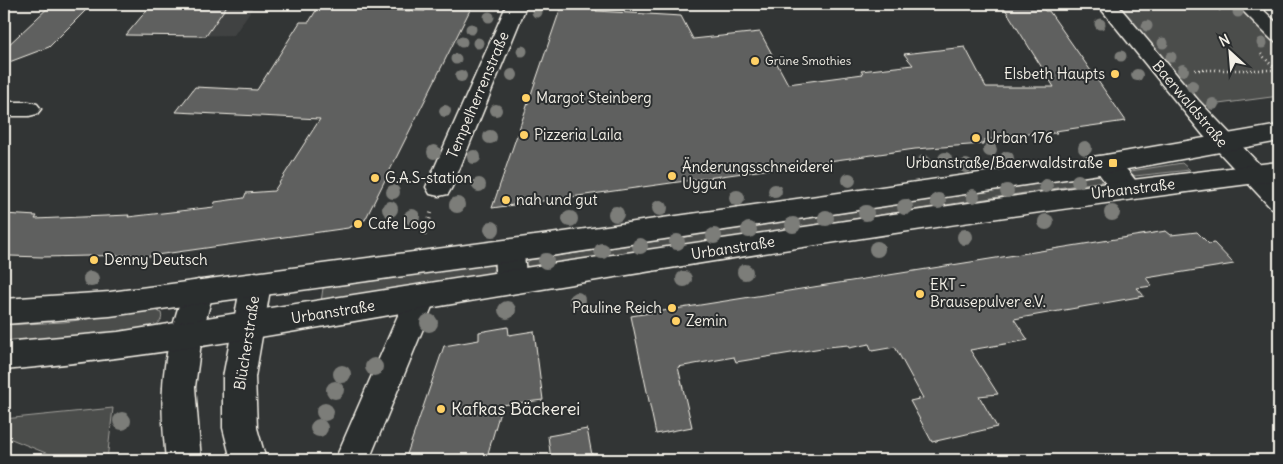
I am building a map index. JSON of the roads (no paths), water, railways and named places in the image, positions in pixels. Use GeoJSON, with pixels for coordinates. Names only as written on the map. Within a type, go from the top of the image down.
{"type":"FeatureCollection","features":[{"type":"Feature","properties":{"kind":"main road","name":"Tempelherrenstraße"},"geometry":{"type":"LineString","coordinates":[[439,187],[517,4]]}},
{"type":"Feature","properties":{"kind":"main road","name":"Baerwaldstraße"},"geometry":{"type":"LineString","coordinates":[[1107,4],[1195,113],[1252,175],[1279,200]]}},
{"type":"Feature","properties":{"kind":"main road"},"geometry":{"type":"LineString","coordinates":[[1246,4],[1279,36]]}},
{"type":"Feature","properties":{"kind":"main road"},"geometry":{"type":"LineString","coordinates":[[4,109],[29,109]]}},
{"type":"Feature","properties":{"kind":"main road","name":"Urbanstraße"},"geometry":{"type":"LineString","coordinates":[[256,284],[509,251],[1106,164],[1279,133]]}},
{"type":"Feature","properties":{"kind":"main road"},"geometry":{"type":"LineString","coordinates":[[1106,164],[1128,189]]}},
{"type":"Feature","properties":{"kind":"main road","name":"Urbanstraße"},"geometry":{"type":"LineString","coordinates":[[187,335],[511,282],[1128,189],[1279,172]]}},
{"type":"Feature","properties":{"kind":"main road"},"geometry":{"type":"LineString","coordinates":[[509,251],[511,282]]}},
{"type":"Feature","properties":{"kind":"main road","name":"Blücherstraße"},"geometry":{"type":"LineString","coordinates":[[4,312],[69,308],[256,284],[242,355],[238,394],[240,428],[248,460]]}},
{"type":"Feature","properties":{"kind":"main road"},"geometry":{"type":"LineString","coordinates":[[183,460],[179,387],[187,335],[198,292]]}},
{"type":"Feature","properties":{"kind":"main road"},"geometry":{"type":"LineString","coordinates":[[352,460],[421,297]]}},
{"type":"Feature","properties":{"kind":"main road"},"geometry":{"type":"LineString","coordinates":[[4,356],[118,345],[187,335]]}},
{"type":"Feature","properties":{"kind":"place","name":"Grüne Smothies"},"geometry":{"type":"Point","coordinates":[755,61]}},
{"type":"Feature","properties":{"kind":"place","name":"Elsbeth Haupts"},"geometry":{"type":"Point","coordinates":[1115,74]}},
{"type":"Feature","properties":{"kind":"place","name":"Margot Steinberg"},"geometry":{"type":"Point","coordinates":[526,98]}},
{"type":"Feature","properties":{"kind":"place","name":"Pizzeria Laila"},"geometry":{"type":"Point","coordinates":[524,135]}},
{"type":"Feature","properties":{"kind":"place","name":"Urban 176"},"geometry":{"type":"Point","coordinates":[976,138]}},
{"type":"Feature","properties":{"kind":"place","name":"Urbanstraße/Baerwaldstraße"},"geometry":{"type":"Point","coordinates":[1113,163]}},
{"type":"Feature","properties":{"kind":"place","name":"Änderungsschneiderei Uygun"},"geometry":{"type":"Point","coordinates":[672,176]}},
{"type":"Feature","properties":{"kind":"place","name":"G.A.S-station"},"geometry":{"type":"Point","coordinates":[375,178]}},
{"type":"Feature","properties":{"kind":"place","name":"nah und gut"},"geometry":{"type":"Point","coordinates":[506,200]}},
{"type":"Feature","properties":{"kind":"place","name":"Cafe Logo"},"geometry":{"type":"Point","coordinates":[358,224]}},
{"type":"Feature","properties":{"kind":"place","name":"Denny Deutsch"},"geometry":{"type":"Point","coordinates":[94,260]}},
{"type":"Feature","properties":{"kind":"place","name":"EKT - Brausepulver e.V."},"geometry":{"type":"Point","coordinates":[920,294]}},
{"type":"Feature","properties":{"kind":"place","name":"Pauline Reich"},"geometry":{"type":"Point","coordinates":[672,308]}},
{"type":"Feature","properties":{"kind":"place","name":"Zemin"},"geometry":{"type":"Point","coordinates":[676,321]}},
{"type":"Feature","properties":{"kind":"place","name":"Kafkas Bäckerei"},"geometry":{"type":"Point","coordinates":[441,409]}}]}
